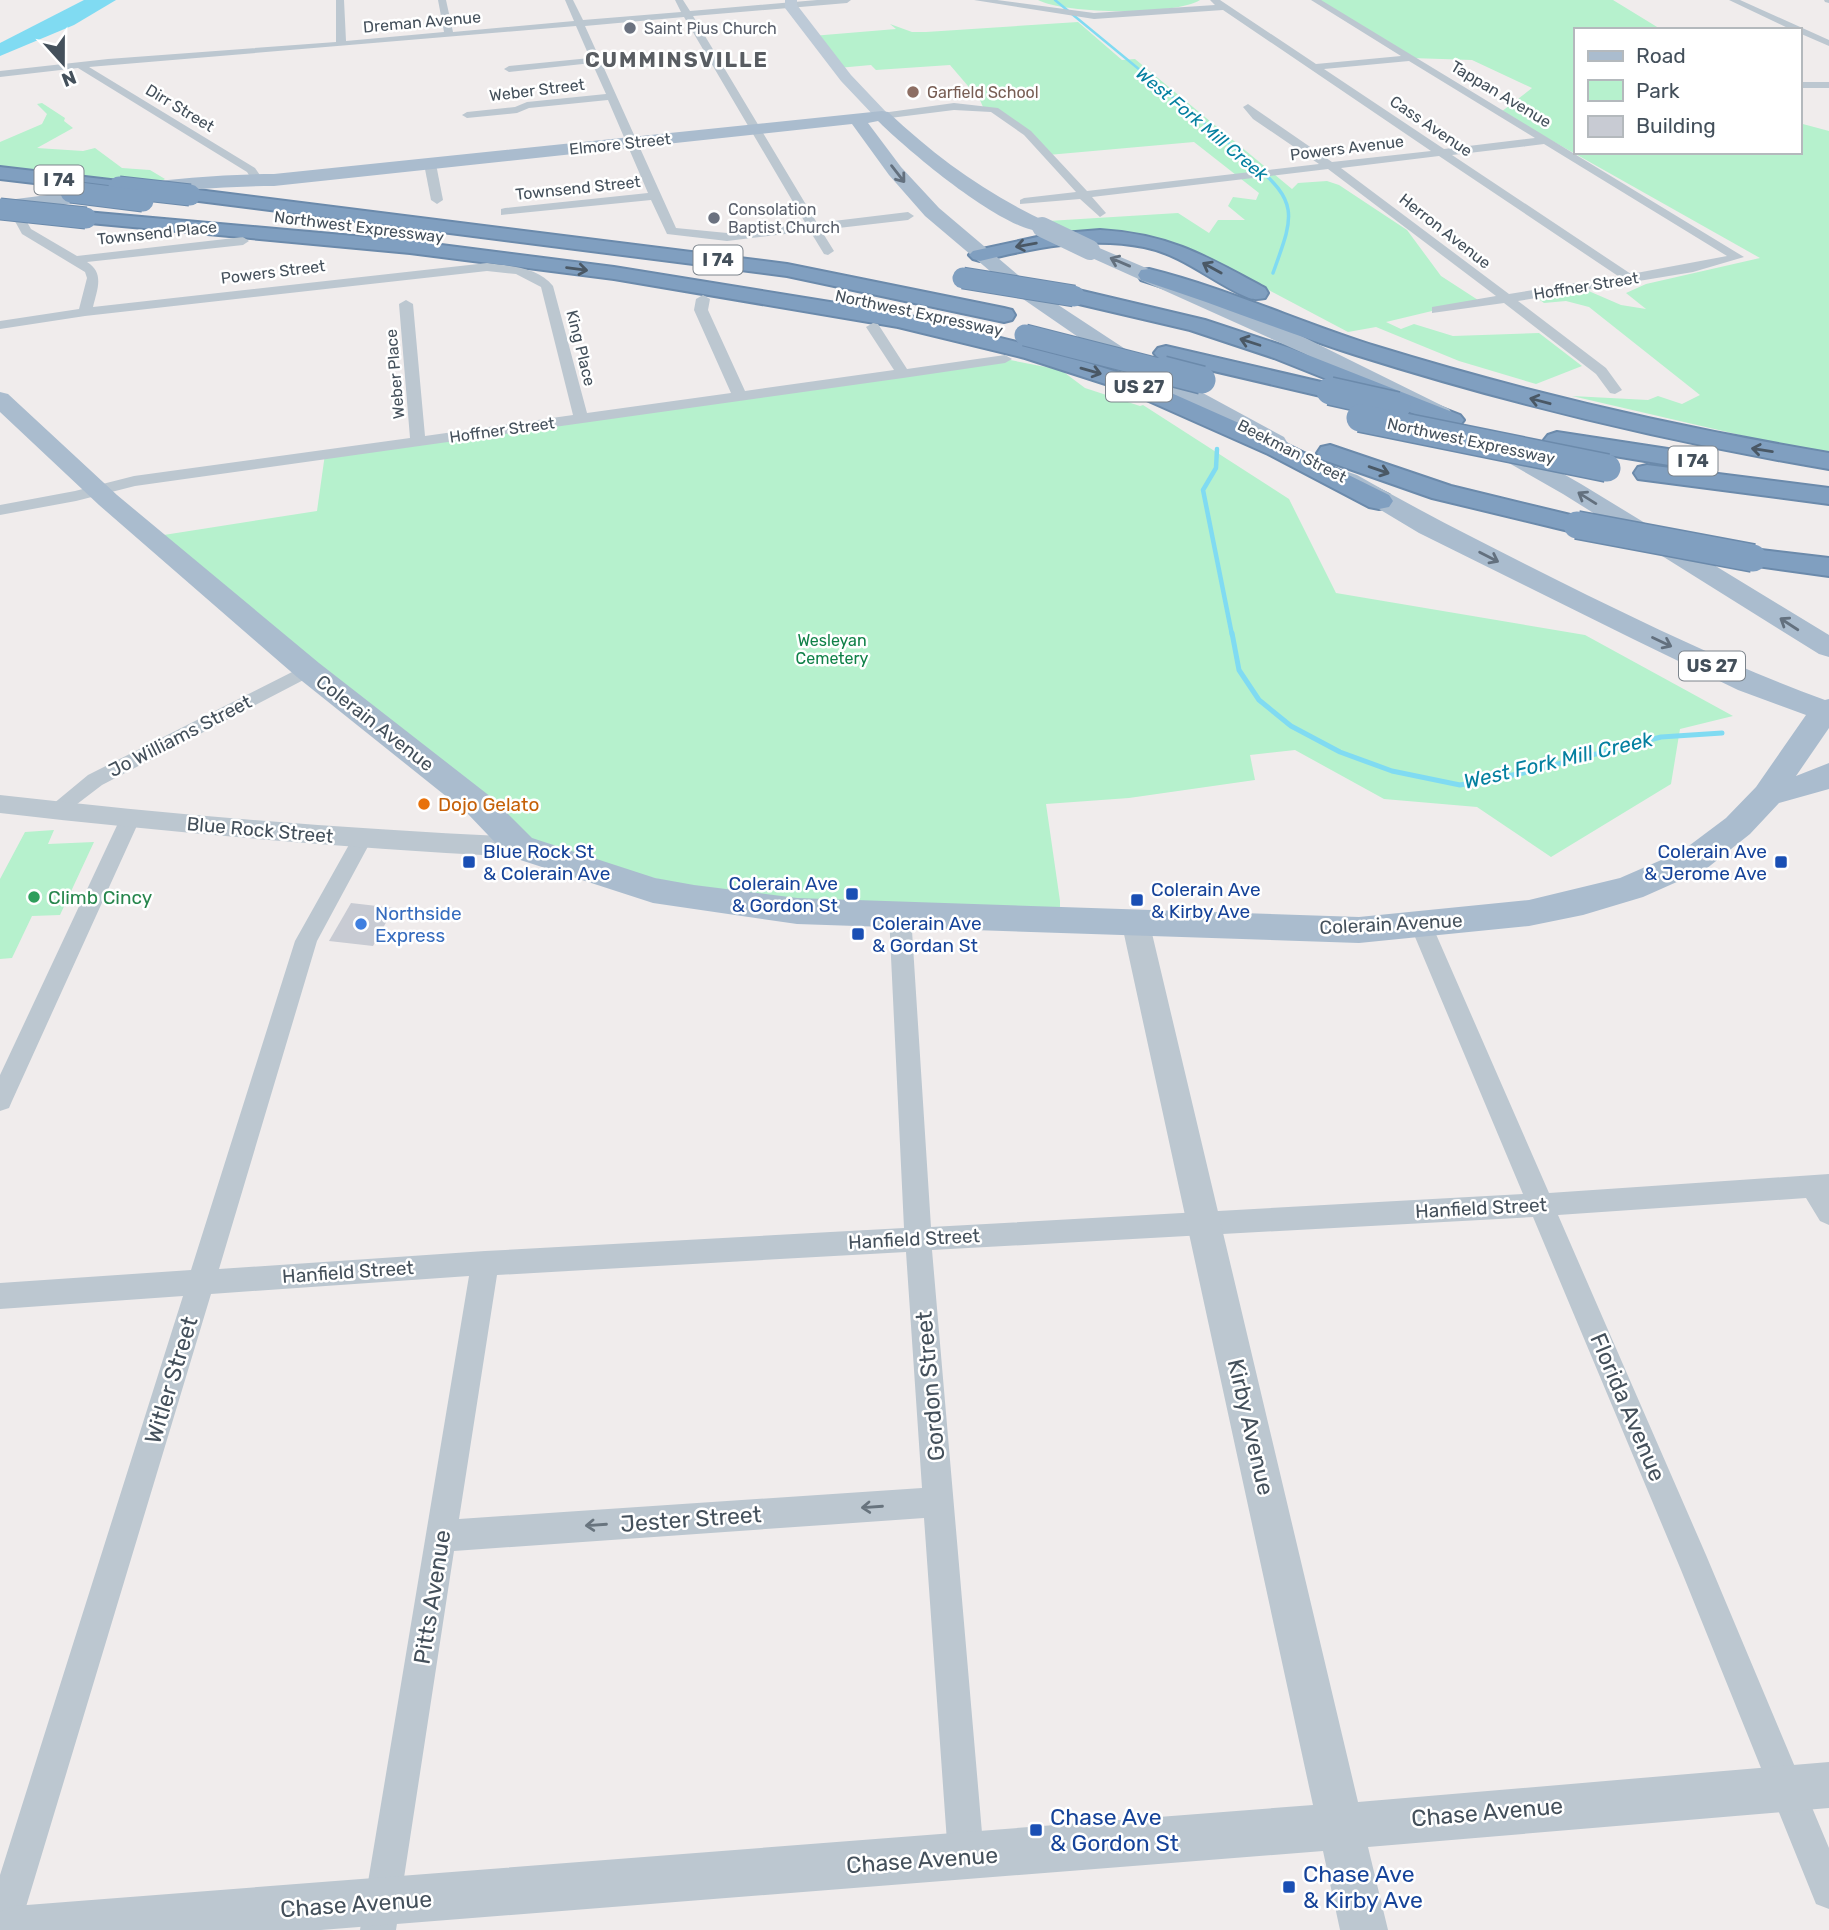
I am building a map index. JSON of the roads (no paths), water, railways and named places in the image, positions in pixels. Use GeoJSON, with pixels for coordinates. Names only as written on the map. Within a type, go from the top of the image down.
{"type":"FeatureCollection","features":[{"type":"Feature","properties":{"kind":"highway","name":"Northwest Expressway"},"geometry":{"type":"LineString","coordinates":[[0,173],[429,223],[787,270],[1004,314],[1330,391],[1557,440],[1653,456],[1829,476]]}},
{"type":"Feature","properties":{"kind":"highway","name":"I 74"},"geometry":{"type":"LineString","coordinates":[[0,184],[71,192],[145,207]]}},
{"type":"Feature","properties":{"kind":"highway"},"geometry":{"type":"LineString","coordinates":[[4,207],[145,207],[314,239]]}},
{"type":"Feature","properties":{"kind":"highway"},"geometry":{"type":"LineString","coordinates":[[4,207],[86,218],[410,247],[614,273],[878,322]]}},
{"type":"Feature","properties":{"kind":"highway","name":"Northwest Expressway"},"geometry":{"type":"LineString","coordinates":[[145,207],[451,242],[520,245],[633,258],[785,283],[1025,335],[1360,418],[1607,468],[1829,496]]}},
{"type":"Feature","properties":{"kind":"highway"},"geometry":{"type":"LineString","coordinates":[[429,223],[896,271]]}},
{"type":"Feature","properties":{"kind":"highway"},"geometry":{"type":"LineString","coordinates":[[980,255],[1084,236],[1122,237],[1157,244],[1205,264],[1302,318],[1405,361]]}},
{"type":"Feature","properties":{"kind":"highway"},"geometry":{"type":"LineString","coordinates":[[936,275],[1074,296],[1147,312],[1239,338],[1337,373],[1451,420]]}},
{"type":"Feature","properties":{"kind":"highway"},"geometry":{"type":"LineString","coordinates":[[1149,275],[1306,330],[1514,394],[1625,423],[1731,446],[1829,461]]}},
{"type":"Feature","properties":{"kind":"highway","name":"US 27"},"geometry":{"type":"LineString","coordinates":[[878,322],[1033,353],[1133,385],[1240,431],[1379,500]]}},
{"type":"Feature","properties":{"kind":"highway"},"geometry":{"type":"LineString","coordinates":[[1158,379],[1335,455],[1442,492],[1577,526],[1753,558],[1829,567]]}},
{"type":"Feature","properties":{"kind":"main road","name":"Beekman Street"},"geometry":{"type":"LineString","coordinates":[[790,3],[846,78],[920,154],[961,185],[987,201],[1090,250],[1374,378],[1572,489],[1829,648]]}},
{"type":"Feature","properties":{"kind":"main road","name":"Beekman Street"},"geometry":{"type":"LineString","coordinates":[[846,78],[844,88],[857,119],[902,179],[932,212],[980,255],[1060,318],[1158,379],[1351,482],[1379,500],[1643,633],[1749,683],[1828,711]]}},
{"type":"Feature","properties":{"kind":"main road","name":"Elmore Street"},"geometry":{"type":"LineString","coordinates":[[4,207],[238,187],[258,181],[882,116]]}},
{"type":"Feature","properties":{"kind":"main road","name":"Colerain Avenue"},"geometry":{"type":"LineString","coordinates":[[5,409],[308,670],[479,804],[520,847],[653,890],[694,898],[797,911],[1136,925],[1359,930],[1529,913],[1583,902],[1630,888],[1694,860],[1738,826],[1768,795],[1811,729],[1828,711]]}},
{"type":"Feature","properties":{"kind":"main road"},"geometry":{"type":"LineString","coordinates":[[1768,795],[1816,782],[1829,774]]}},
{"type":"Feature","properties":{"kind":"street"},"geometry":{"type":"LineString","coordinates":[[340,0],[341,44]]}},
{"type":"Feature","properties":{"kind":"street"},"geometry":{"type":"LineString","coordinates":[[442,0],[449,35]]}},
{"type":"Feature","properties":{"kind":"street"},"geometry":{"type":"LineString","coordinates":[[569,0],[671,231],[727,237],[908,216]]}},
{"type":"Feature","properties":{"kind":"street"},"geometry":{"type":"LineString","coordinates":[[679,0],[686,16],[828,251]]}},
{"type":"Feature","properties":{"kind":"street","name":"Dreman Avenue"},"geometry":{"type":"LineString","coordinates":[[0,74],[235,48],[341,44],[847,0]]}},
{"type":"Feature","properties":{"kind":"street"},"geometry":{"type":"LineString","coordinates":[[978,0],[1044,10],[1139,18],[1219,4]]}},
{"type":"Feature","properties":{"kind":"street","name":"Tappan Avenue"},"geometry":{"type":"LineString","coordinates":[[1315,0],[1738,256],[1735,259]]}},
{"type":"Feature","properties":{"kind":"street"},"geometry":{"type":"LineString","coordinates":[[1733,0],[1794,28]]}},
{"type":"Feature","properties":{"kind":"street","name":"Cass Avenue"},"geometry":{"type":"LineString","coordinates":[[1219,4],[1630,279]]}},
{"type":"Feature","properties":{"kind":"street"},"geometry":{"type":"LineString","coordinates":[[1801,31],[1829,44]]}},
{"type":"Feature","properties":{"kind":"street"},"geometry":{"type":"LineString","coordinates":[[1812,48],[1829,44]]}},
{"type":"Feature","properties":{"kind":"street"},"geometry":{"type":"LineString","coordinates":[[1316,68],[1411,58]]}},
{"type":"Feature","properties":{"kind":"street"},"geometry":{"type":"LineString","coordinates":[[509,69],[596,60]]}},
{"type":"Feature","properties":{"kind":"street","name":"Dirr Street"},"geometry":{"type":"LineString","coordinates":[[81,66],[251,170],[258,181]]}},
{"type":"Feature","properties":{"kind":"street"},"geometry":{"type":"LineString","coordinates":[[1801,85],[1829,85]]}},
{"type":"Feature","properties":{"kind":"street","name":"Weber Street"},"geometry":{"type":"LineString","coordinates":[[467,115],[611,97]]}},
{"type":"Feature","properties":{"kind":"street","name":"Elmore Street"},"geometry":{"type":"LineString","coordinates":[[882,116],[983,107],[1000,112],[1020,127],[1083,195]]}},
{"type":"Feature","properties":{"kind":"street","name":"Herron Avenue"},"geometry":{"type":"LineString","coordinates":[[1248,107],[1257,117],[1360,186],[1507,298],[1601,371],[1615,390]]}},
{"type":"Feature","properties":{"kind":"street","name":"Powers Avenue"},"geometry":{"type":"LineString","coordinates":[[1024,202],[1548,140]]}},
{"type":"Feature","properties":{"kind":"street"},"geometry":{"type":"LineString","coordinates":[[430,164],[437,200]]}},
{"type":"Feature","properties":{"kind":"street"},"geometry":{"type":"LineString","coordinates":[[1083,195],[1100,213]]}},
{"type":"Feature","properties":{"kind":"street","name":"Townsend Street"},"geometry":{"type":"LineString","coordinates":[[505,212],[654,196]]}},
{"type":"Feature","properties":{"kind":"street"},"geometry":{"type":"LineString","coordinates":[[4,207],[26,231],[88,268],[93,275],[85,312]]}},
{"type":"Feature","properties":{"kind":"street","name":"Townsend Place"},"geometry":{"type":"LineString","coordinates":[[76,260],[243,241]]}},
{"type":"Feature","properties":{"kind":"street","name":"Hoffner Street"},"geometry":{"type":"LineString","coordinates":[[1437,310],[1735,259]]}},
{"type":"Feature","properties":{"kind":"street","name":"Powers Street"},"geometry":{"type":"LineString","coordinates":[[0,325],[85,312],[487,267],[519,271],[543,281],[547,286]]}},
{"type":"Feature","properties":{"kind":"street","name":"King Place"},"geometry":{"type":"LineString","coordinates":[[547,286],[581,419]]}},
{"type":"Feature","properties":{"kind":"street"},"geometry":{"type":"LineString","coordinates":[[703,299],[701,310],[740,397]]}},
{"type":"Feature","properties":{"kind":"street","name":"Weber Place"},"geometry":{"type":"LineString","coordinates":[[406,304],[418,441]]}},
{"type":"Feature","properties":{"kind":"street"},"geometry":{"type":"LineString","coordinates":[[878,322],[903,374]]}},
{"type":"Feature","properties":{"kind":"street","name":"Hoffner Street"},"geometry":{"type":"LineString","coordinates":[[0,510],[134,481],[1005,359]]}},
{"type":"Feature","properties":{"kind":"street","name":"Jo Williams Street"},"geometry":{"type":"LineString","coordinates":[[57,809],[95,780],[308,670]]}},
{"type":"Feature","properties":{"kind":"street","name":"Blue Rock Street"},"geometry":{"type":"LineString","coordinates":[[0,804],[131,819],[362,839],[520,847]]}},
{"type":"Feature","properties":{"kind":"street"},"geometry":{"type":"LineString","coordinates":[[0,1101],[131,819]]}},
{"type":"Feature","properties":{"kind":"street","name":"Witler Street"},"geometry":{"type":"LineString","coordinates":[[1,1930],[306,940],[362,839]]}},
{"type":"Feature","properties":{"kind":"street","name":"Gordon Street"},"geometry":{"type":"LineString","coordinates":[[900,915],[918,1239],[966,1856]]}},
{"type":"Feature","properties":{"kind":"street","name":"Kirby Avenue"},"geometry":{"type":"LineString","coordinates":[[1136,925],[1364,1930]]}},
{"type":"Feature","properties":{"kind":"street","name":"Florida Avenue"},"geometry":{"type":"LineString","coordinates":[[1421,925],[1695,1566],[1807,1787],[1829,1891]]}},
{"type":"Feature","properties":{"kind":"street"},"geometry":{"type":"LineString","coordinates":[[1821,1186],[1829,1213]]}},
{"type":"Feature","properties":{"kind":"street","name":"Hanfield Street"},"geometry":{"type":"LineString","coordinates":[[0,1296],[485,1263],[1542,1205],[1821,1186]]}},
{"type":"Feature","properties":{"kind":"street","name":"Pitts Avenue"},"geometry":{"type":"LineString","coordinates":[[380,1916],[485,1263]]}},
{"type":"Feature","properties":{"kind":"street","name":"Jester Street"},"geometry":{"type":"LineString","coordinates":[[442,1536],[940,1502]]}},
{"type":"Feature","properties":{"kind":"street","name":"Chase Avenue"},"geometry":{"type":"LineString","coordinates":[[14,1930],[380,1916],[966,1856],[1807,1787]]}},
{"type":"Feature","properties":{"kind":"water"},"geometry":{"type":"Polygon","coordinates":[[[84,0],[116,0],[74,25],[0,56],[0,43],[84,0]]]}},
{"type":"Feature","properties":{"kind":"waterway","name":"West Fork Mill Creek"},"geometry":{"type":"LineString","coordinates":[[1055,0],[1254,164]]}},
{"type":"Feature","properties":{"kind":"waterway","name":"West Fork Mill Creek"},"geometry":{"type":"LineString","coordinates":[[1252,163],[1279,189],[1288,212],[1285,238],[1273,273]]}},
{"type":"Feature","properties":{"kind":"waterway","name":"West Fork Mill Creek"},"geometry":{"type":"LineString","coordinates":[[1217,449],[1216,468],[1203,490],[1232,635]]}},
{"type":"Feature","properties":{"kind":"waterway","name":"West Fork Mill Creek"},"geometry":{"type":"LineString","coordinates":[[1232,633],[1239,670],[1259,700],[1291,726],[1340,752],[1392,771],[1460,785],[1523,773],[1661,737],[1722,733]]}},
{"type":"Feature","properties":{"kind":"place","name":"Saint Pius Church"},"geometry":{"type":"Point","coordinates":[630,28]}},
{"type":"Feature","properties":{"kind":"place","name":"Garfield School"},"geometry":{"type":"Point","coordinates":[913,92]}},
{"type":"Feature","properties":{"kind":"place","name":"Consolation Baptist Church"},"geometry":{"type":"Point","coordinates":[714,218]}},
{"type":"Feature","properties":{"kind":"place","name":"Dojo Gelato"},"geometry":{"type":"Point","coordinates":[424,804]}},
{"type":"Feature","properties":{"kind":"place","name":"Blue Rock St & Colerain Ave"},"geometry":{"type":"Point","coordinates":[469,862]}},
{"type":"Feature","properties":{"kind":"place","name":"Colerain Ave & Jerome Ave"},"geometry":{"type":"Point","coordinates":[1781,862]}},
{"type":"Feature","properties":{"kind":"place","name":"Colerain Ave & Gordon St"},"geometry":{"type":"Point","coordinates":[852,894]}},
{"type":"Feature","properties":{"kind":"place","name":"Climb Cincy"},"geometry":{"type":"Point","coordinates":[34,897]}},
{"type":"Feature","properties":{"kind":"place","name":"Colerain Ave & Kirby Ave"},"geometry":{"type":"Point","coordinates":[1137,900]}},
{"type":"Feature","properties":{"kind":"place","name":"Northside Express"},"geometry":{"type":"Point","coordinates":[361,924]}},
{"type":"Feature","properties":{"kind":"place","name":"Colerain Ave & Gordan St"},"geometry":{"type":"Point","coordinates":[858,934]}},
{"type":"Feature","properties":{"kind":"place","name":"Chase Ave & Gordon St"},"geometry":{"type":"Point","coordinates":[1036,1830]}},
{"type":"Feature","properties":{"kind":"place","name":"Chase Ave & Kirby Ave"},"geometry":{"type":"Point","coordinates":[1289,1887]}},
{"type":"Feature","properties":{"kind":"district","name":"CUMMINSVILLE"},"geometry":{"type":"Point","coordinates":[677,59]}},
{"type":"Feature","properties":{"kind":"park label","name":"Wesleyan Cemetery"},"geometry":{"type":"Point","coordinates":[832,649]}}]}
